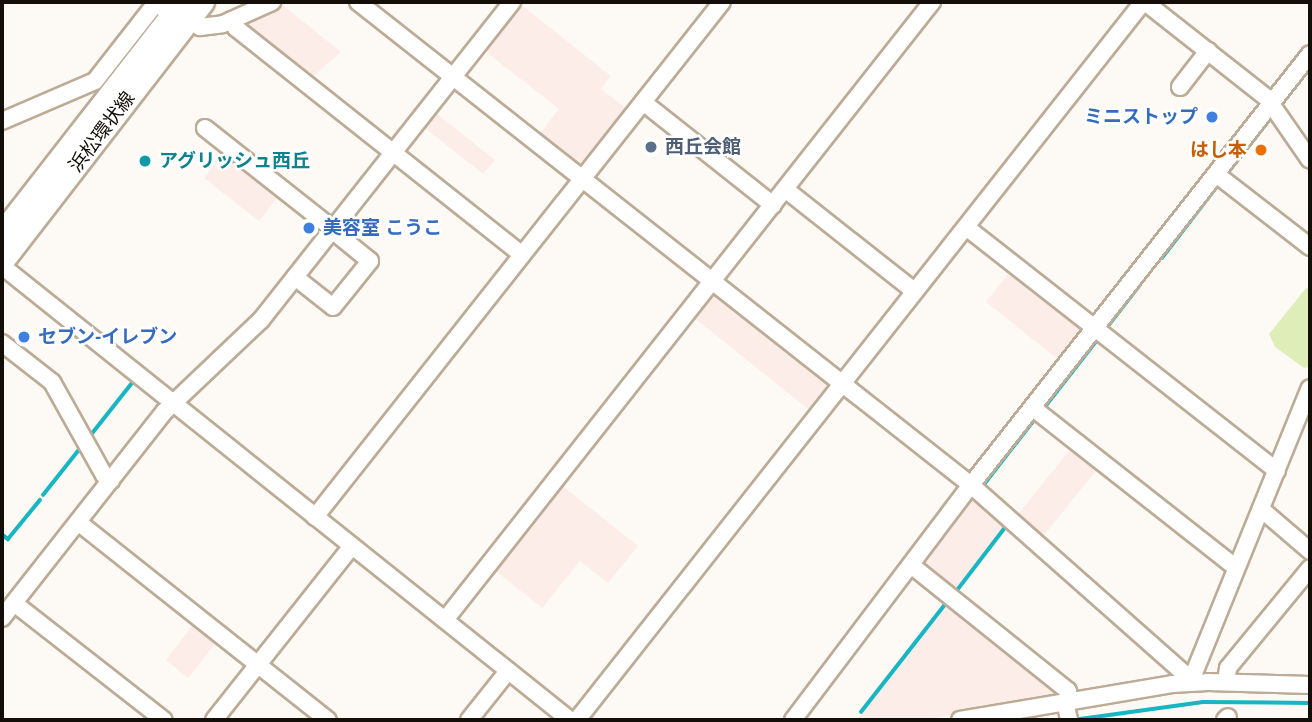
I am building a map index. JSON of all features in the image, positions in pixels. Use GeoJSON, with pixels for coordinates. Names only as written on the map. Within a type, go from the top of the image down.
{"type":"FeatureCollection","features":[{"type":"Feature","properties":{"kind":"main road","name":"浜松環状線"},"geometry":{"type":"LineString","coordinates":[[2,232],[186,9]]}},
{"type":"Feature","properties":{"kind":"main road","name":"浜松環状線"},"geometry":{"type":"LineString","coordinates":[[2,264],[186,9]]}},
{"type":"Feature","properties":{"kind":"street"},"geometry":{"type":"LineString","coordinates":[[2,121],[95,81],[156,3],[186,9],[200,27],[232,20],[272,2]]}},
{"type":"Feature","properties":{"kind":"street"},"geometry":{"type":"LineString","coordinates":[[358,2],[971,485],[1189,681]]}},
{"type":"Feature","properties":{"kind":"street"},"geometry":{"type":"LineString","coordinates":[[2,618],[173,403],[245,337],[295,277],[512,2]]}},
{"type":"Feature","properties":{"kind":"street"},"geometry":{"type":"LineString","coordinates":[[316,517],[721,2]]}},
{"type":"Feature","properties":{"kind":"street"},"geometry":{"type":"LineString","coordinates":[[445,620],[932,2]]}},
{"type":"Feature","properties":{"kind":"street"},"geometry":{"type":"LineString","coordinates":[[577,720],[1144,2],[1271,104],[1310,160]]}},
{"type":"Feature","properties":{"kind":"street"},"geometry":{"type":"LineString","coordinates":[[232,20],[236,28],[522,255]]}},
{"type":"Feature","properties":{"kind":"street"},"geometry":{"type":"LineString","coordinates":[[1180,87],[1208,51]]}},
{"type":"Feature","properties":{"kind":"street"},"geometry":{"type":"LineString","coordinates":[[793,720],[971,485],[1310,54]]}},
{"type":"Feature","properties":{"kind":"street"},"geometry":{"type":"LineString","coordinates":[[643,102],[773,205]]}},
{"type":"Feature","properties":{"kind":"street"},"geometry":{"type":"LineString","coordinates":[[205,128],[370,261],[333,307],[295,277]]}},
{"type":"Feature","properties":{"kind":"street"},"geometry":{"type":"LineString","coordinates":[[1216,174],[1310,247]]}},
{"type":"Feature","properties":{"kind":"street"},"geometry":{"type":"LineString","coordinates":[[785,189],[915,291]]}},
{"type":"Feature","properties":{"kind":"street"},"geometry":{"type":"LineString","coordinates":[[966,226],[1277,471]]}},
{"type":"Feature","properties":{"kind":"street"},"geometry":{"type":"LineString","coordinates":[[2,264],[570,720]]}},
{"type":"Feature","properties":{"kind":"street"},"geometry":{"type":"LineString","coordinates":[[2,343],[52,382],[104,475],[111,480]]}},
{"type":"Feature","properties":{"kind":"street"},"geometry":{"type":"LineString","coordinates":[[1189,681],[1309,393]]}},
{"type":"Feature","properties":{"kind":"street"},"geometry":{"type":"LineString","coordinates":[[1033,408],[1236,568]]}},
{"type":"Feature","properties":{"kind":"street"},"geometry":{"type":"LineString","coordinates":[[1261,509],[1310,551]]}},
{"type":"Feature","properties":{"kind":"street"},"geometry":{"type":"LineString","coordinates":[[78,522],[328,720]]}},
{"type":"Feature","properties":{"kind":"street"},"geometry":{"type":"LineString","coordinates":[[214,720],[352,546]]}},
{"type":"Feature","properties":{"kind":"street"},"geometry":{"type":"LineString","coordinates":[[911,565],[1068,691],[1067,708]]}},
{"type":"Feature","properties":{"kind":"street"},"geometry":{"type":"LineString","coordinates":[[1226,682],[1228,667],[1310,568]]}},
{"type":"Feature","properties":{"kind":"street"},"geometry":{"type":"LineString","coordinates":[[14,603],[164,720]]}},
{"type":"Feature","properties":{"kind":"street"},"geometry":{"type":"LineString","coordinates":[[470,720],[508,671]]}},
{"type":"Feature","properties":{"kind":"street"},"geometry":{"type":"LineString","coordinates":[[960,720],[1067,708],[1189,681],[1310,685]]}},
{"type":"Feature","properties":{"kind":"shaded area"},"geometry":{"type":"Polygon","coordinates":[[[280,3],[341,52],[309,80],[239,22],[280,3]]]}},
{"type":"Feature","properties":{"kind":"shaded area"},"geometry":{"type":"Polygon","coordinates":[[[519,3],[611,76],[601,89],[628,110],[582,168],[577,169],[537,137],[559,109],[481,48],[519,3]]]}},
{"type":"Feature","properties":{"kind":"shaded area"},"geometry":{"type":"Polygon","coordinates":[[[432,110],[495,160],[483,174],[421,125],[432,110]]]}},
{"type":"Feature","properties":{"kind":"shaded area"},"geometry":{"type":"Polygon","coordinates":[[[226,149],[281,193],[259,221],[204,178],[226,149]]]}},
{"type":"Feature","properties":{"kind":"shaded area"},"geometry":{"type":"Polygon","coordinates":[[[1012,269],[1083,326],[1084,331],[1060,361],[986,302],[1012,269]]]}},
{"type":"Feature","properties":{"kind":"shaded area"},"geometry":{"type":"Polygon","coordinates":[[[711,290],[833,382],[834,387],[813,413],[691,315],[711,290]]]}},
{"type":"Feature","properties":{"kind":"shaded area"},"geometry":{"type":"Polygon","coordinates":[[[1073,446],[1099,467],[1040,540],[1015,518],[1073,446]]]}},
{"type":"Feature","properties":{"kind":"shaded area"},"geometry":{"type":"Polygon","coordinates":[[[559,483],[638,546],[608,583],[580,561],[542,608],[492,568],[559,483]]]}},
{"type":"Feature","properties":{"kind":"shaded area"},"geometry":{"type":"Polygon","coordinates":[[[972,497],[1005,526],[953,592],[922,568],[922,563],[972,497]]]}},
{"type":"Feature","properties":{"kind":"shaded area"},"geometry":{"type":"Polygon","coordinates":[[[950,602],[1062,692],[1061,696],[924,720],[856,720],[950,602]]]}},
{"type":"Feature","properties":{"kind":"shaded area"},"geometry":{"type":"Polygon","coordinates":[[[196,621],[219,639],[188,678],[166,660],[196,621]]]}},
{"type":"Feature","properties":{"kind":"green space"},"geometry":{"type":"Polygon","coordinates":[[[1306,288],[1310,289],[1310,367],[1304,368],[1275,347],[1269,334],[1306,288]]]}},
{"type":"Feature","properties":{"kind":"waterway"},"geometry":{"type":"LineString","coordinates":[[1226,175],[1270,119]]}},
{"type":"Feature","properties":{"kind":"waterway"},"geometry":{"type":"LineString","coordinates":[[1162,258],[1219,184]]}},
{"type":"Feature","properties":{"kind":"waterway"},"geometry":{"type":"LineString","coordinates":[[1108,326],[1139,286]]}},
{"type":"Feature","properties":{"kind":"waterway"},"geometry":{"type":"LineString","coordinates":[[1044,408],[1098,339]]}},
{"type":"Feature","properties":{"kind":"waterway"},"geometry":{"type":"LineString","coordinates":[[90,436],[132,383]]}},
{"type":"Feature","properties":{"kind":"waterway"},"geometry":{"type":"LineString","coordinates":[[982,487],[1035,419]]}},
{"type":"Feature","properties":{"kind":"waterway"},"geometry":{"type":"LineString","coordinates":[[43,495],[82,446]]}},
{"type":"Feature","properties":{"kind":"waterway"},"geometry":{"type":"LineString","coordinates":[[2,534],[8,539],[40,500]]}},
{"type":"Feature","properties":{"kind":"waterway"},"geometry":{"type":"LineString","coordinates":[[955,593],[1007,525]]}},
{"type":"Feature","properties":{"kind":"waterway"},"geometry":{"type":"LineString","coordinates":[[861,712],[947,602]]}},
{"type":"Feature","properties":{"kind":"waterway"},"geometry":{"type":"LineString","coordinates":[[1073,720],[1203,702],[1310,703]]}},
{"type":"Feature","properties":{"kind":"place","name":"ミニストップ"},"geometry":{"type":"Point","coordinates":[1212,117]}},
{"type":"Feature","properties":{"kind":"place","name":"西丘会館"},"geometry":{"type":"Point","coordinates":[651,147]}},
{"type":"Feature","properties":{"kind":"place","name":"はし本"},"geometry":{"type":"Point","coordinates":[1261,150]}},
{"type":"Feature","properties":{"kind":"place","name":"アグリッシュ西丘"},"geometry":{"type":"Point","coordinates":[145,161]}},
{"type":"Feature","properties":{"kind":"place","name":"美容室 こうこ"},"geometry":{"type":"Point","coordinates":[309,228]}},
{"type":"Feature","properties":{"kind":"place","name":"セブン-イレブン"},"geometry":{"type":"Point","coordinates":[24,337]}}]}
